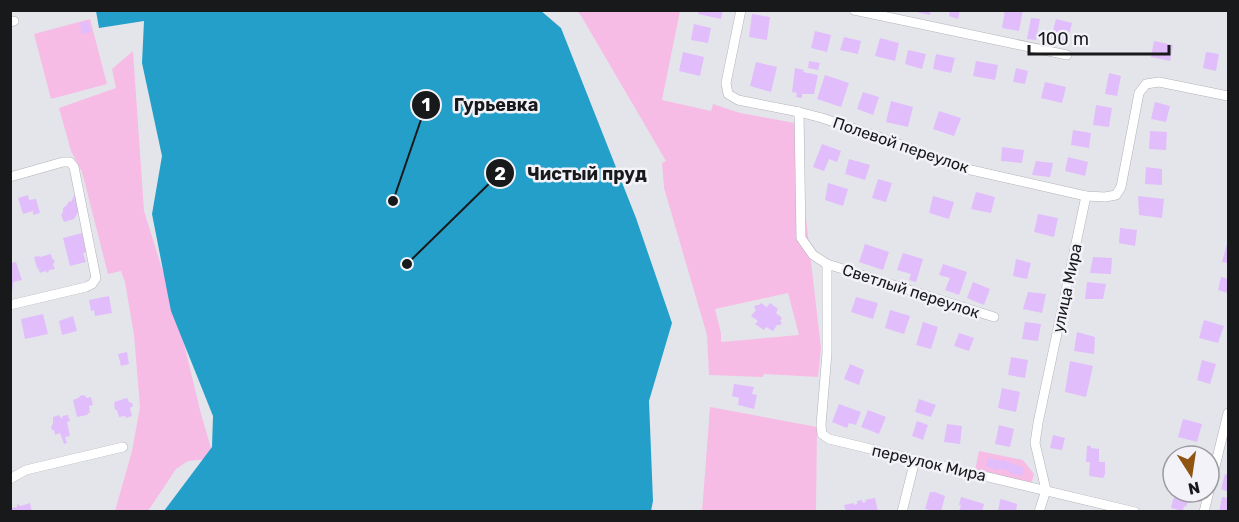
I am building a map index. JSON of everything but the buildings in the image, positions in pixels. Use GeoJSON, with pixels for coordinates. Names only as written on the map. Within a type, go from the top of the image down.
{"type":"FeatureCollection","features":[{"type":"Feature","properties":{"kind":"street","name":"Полевой переулок"},"geometry":{"type":"LineString","coordinates":[[741,10],[726,83],[728,94],[738,100],[822,118],[958,167],[1086,196]]}},
{"type":"Feature","properties":{"kind":"street"},"geometry":{"type":"LineString","coordinates":[[854,10],[1067,55]]}},
{"type":"Feature","properties":{"kind":"street"},"geometry":{"type":"LineString","coordinates":[[1086,196],[1116,195],[1121,187],[1138,93],[1146,84],[1159,82],[1228,96]]}},
{"type":"Feature","properties":{"kind":"street"},"geometry":{"type":"LineString","coordinates":[[799,112],[801,238],[813,255],[827,264]]}},
{"type":"Feature","properties":{"kind":"street"},"geometry":{"type":"LineString","coordinates":[[10,177],[70,162],[74,167],[96,278],[86,287],[10,305]]}},
{"type":"Feature","properties":{"kind":"street","name":"улица Мира"},"geometry":{"type":"LineString","coordinates":[[1046,490],[1035,443],[1086,196]]}},
{"type":"Feature","properties":{"kind":"street","name":"Светлый переулок"},"geometry":{"type":"LineString","coordinates":[[827,264],[994,317]]}},
{"type":"Feature","properties":{"kind":"street","name":"переулок Мира"},"geometry":{"type":"LineString","coordinates":[[827,264],[826,353],[821,425],[822,434],[829,440],[1134,512]]}},
{"type":"Feature","properties":{"kind":"street"},"geometry":{"type":"LineString","coordinates":[[1204,512],[1226,434],[1228,412]]}},
{"type":"Feature","properties":{"kind":"street"},"geometry":{"type":"LineString","coordinates":[[10,478],[26,470],[123,447]]}},
{"type":"Feature","properties":{"kind":"street"},"geometry":{"type":"LineString","coordinates":[[902,512],[915,460]]}},
{"type":"Feature","properties":{"kind":"street"},"geometry":{"type":"LineString","coordinates":[[1039,512],[1046,490]]}},
{"type":"Feature","properties":{"kind":"shaded area"},"geometry":{"type":"Polygon","coordinates":[[[576,11],[680,11],[662,100],[711,111],[713,104],[740,113],[795,123],[821,348],[818,377],[764,374],[763,377],[709,375],[707,335],[664,188],[662,163],[666,161],[580,14],[576,11]],[[788,293],[715,309],[721,342],[799,335],[788,293]]]}},
{"type":"Feature","properties":{"kind":"shaded area"},"geometry":{"type":"Polygon","coordinates":[[[90,19],[107,84],[51,99],[34,34],[90,19]]]}},
{"type":"Feature","properties":{"kind":"shaded area"},"geometry":{"type":"Polygon","coordinates":[[[133,51],[144,211],[179,323],[211,448],[208,459],[188,461],[176,469],[148,511],[115,511],[132,451],[140,407],[134,335],[125,282],[121,271],[108,274],[82,172],[71,151],[59,108],[116,88],[112,69],[133,51]]]}},
{"type":"Feature","properties":{"kind":"shaded area"},"geometry":{"type":"Polygon","coordinates":[[[710,407],[817,427],[816,511],[702,512],[710,407]]]}},
{"type":"Feature","properties":{"kind":"shaded area"},"geometry":{"type":"Polygon","coordinates":[[[979,451],[1023,460],[1034,474],[1031,485],[975,470],[979,451]]]}},
{"type":"Feature","properties":{"kind":"water"},"geometry":{"type":"Polygon","coordinates":[[[540,10],[561,28],[636,218],[672,323],[649,401],[653,501],[651,511],[164,511],[212,447],[213,416],[171,311],[152,214],[162,156],[142,63],[144,21],[99,28],[96,11],[540,10]]]}},
{"type":"Feature","properties":{"kind":"place","name":"Гурьевка"},"geometry":{"type":"Point","coordinates":[393,201]}},
{"type":"Feature","properties":{"kind":"place","name":"Чистый пруд"},"geometry":{"type":"Point","coordinates":[407,264]}}]}
